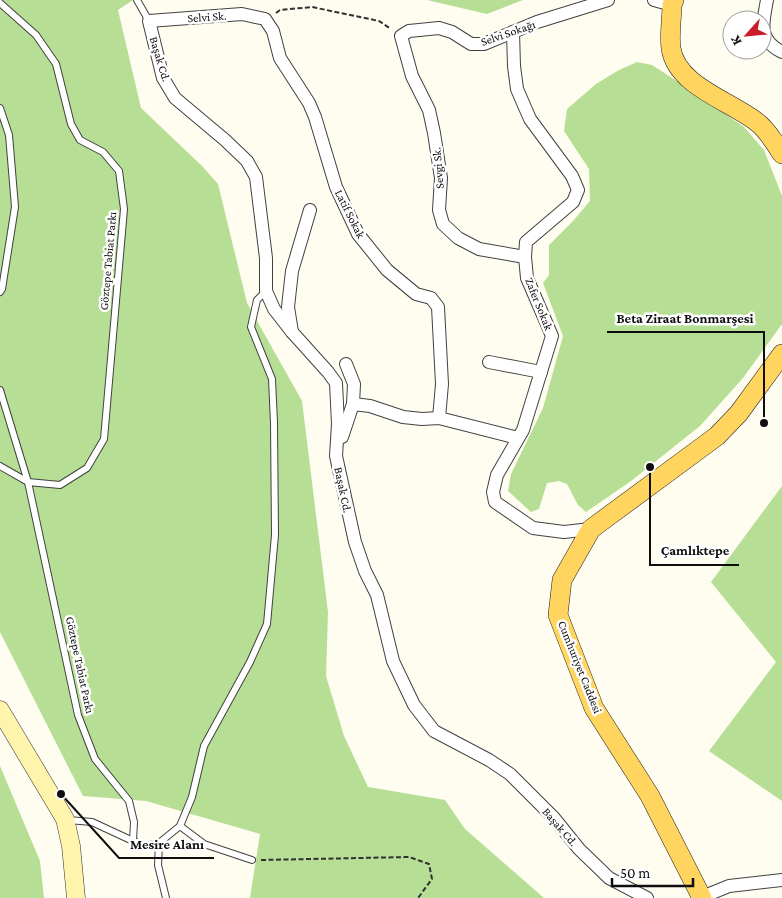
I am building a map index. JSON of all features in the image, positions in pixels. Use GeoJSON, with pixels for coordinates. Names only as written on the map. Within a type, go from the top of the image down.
{"type":"FeatureCollection","features":[{"type":"Feature","properties":{"kind":"main road"},"geometry":{"type":"LineString","coordinates":[[673,3],[670,47],[676,65],[688,78],[758,124],[774,141],[782,154]]}},
{"type":"Feature","properties":{"kind":"main road","name":"Cumhuriyet Caddesi"},"geometry":{"type":"LineString","coordinates":[[702,897],[650,796],[594,708],[558,615],[562,580],[590,529],[717,436],[739,413],[782,354]]}},
{"type":"Feature","properties":{"kind":"main road"},"geometry":{"type":"LineString","coordinates":[[0,710],[65,819],[71,846],[76,898]]}},
{"type":"Feature","properties":{"kind":"street","name":"Selvi Sokağı"},"geometry":{"type":"LineString","coordinates":[[405,33],[439,28],[452,32],[471,44],[484,44],[537,22],[608,0]]}},
{"type":"Feature","properties":{"kind":"street"},"geometry":{"type":"LineString","coordinates":[[654,0],[673,3]]}},
{"type":"Feature","properties":{"kind":"street"},"geometry":{"type":"LineString","coordinates":[[767,0],[762,27],[766,38],[775,49],[782,52]]}},
{"type":"Feature","properties":{"kind":"street","name":"Selvi Sk."},"geometry":{"type":"LineString","coordinates":[[149,21],[242,14],[265,19]]}},
{"type":"Feature","properties":{"kind":"street","name":"Latif Sokak"},"geometry":{"type":"LineString","coordinates":[[265,19],[273,31],[280,58],[309,103],[336,187],[358,234],[387,270],[416,294],[431,298],[438,306],[442,384],[439,418]]}},
{"type":"Feature","properties":{"kind":"street","name":"Başak Cd."},"geometry":{"type":"LineString","coordinates":[[149,21],[163,78],[176,98],[247,161],[256,177],[266,258],[266,291],[274,309],[336,383],[338,424],[336,456],[355,542],[365,571],[377,595],[393,661],[414,705],[434,731],[489,760],[510,774],[554,818],[579,849],[608,878],[647,898]]}},
{"type":"Feature","properties":{"kind":"street"},"geometry":{"type":"LineString","coordinates":[[513,32],[517,89],[530,119],[572,176],[578,190],[574,202],[526,242],[525,257]]}},
{"type":"Feature","properties":{"kind":"street","name":"Sevgi Sk."},"geometry":{"type":"LineString","coordinates":[[405,33],[412,76],[428,110],[432,125],[441,178],[439,210],[443,224],[458,238],[479,249],[525,257]]}},
{"type":"Feature","properties":{"kind":"street"},"geometry":{"type":"LineString","coordinates":[[292,332],[288,307],[292,271],[310,210]]}},
{"type":"Feature","properties":{"kind":"street","name":"Zafer Sokak"},"geometry":{"type":"LineString","coordinates":[[525,257],[527,278],[552,336],[523,430],[498,475],[493,492],[495,502],[533,528],[564,532],[590,529]]}},
{"type":"Feature","properties":{"kind":"street"},"geometry":{"type":"LineString","coordinates":[[489,362],[541,372]]}},
{"type":"Feature","properties":{"kind":"street"},"geometry":{"type":"LineString","coordinates":[[336,456],[353,404],[354,384],[346,364]]}},
{"type":"Feature","properties":{"kind":"street"},"geometry":{"type":"LineString","coordinates":[[353,404],[370,406],[403,417],[439,418],[518,438]]}},
{"type":"Feature","properties":{"kind":"street"},"geometry":{"type":"LineString","coordinates":[[702,897],[729,886],[782,880]]}},
{"type":"Feature","properties":{"kind":"lane","name":"Göztepe Tabiat Parkı"},"geometry":{"type":"LineString","coordinates":[[0,3],[36,35],[56,64],[71,124],[80,140],[103,152],[119,171],[124,209],[104,439],[87,468],[60,485],[28,482],[0,466]]}},
{"type":"Feature","properties":{"kind":"lane"},"geometry":{"type":"LineString","coordinates":[[139,3],[149,21]]}},
{"type":"Feature","properties":{"kind":"lane"},"geometry":{"type":"LineString","coordinates":[[0,108],[9,135],[15,207],[0,292]]}},
{"type":"Feature","properties":{"kind":"lane"},"geometry":{"type":"LineString","coordinates":[[65,819],[92,822],[146,846],[159,843],[180,826],[192,797],[204,746],[250,662],[267,624],[275,535],[272,379],[251,327],[257,300],[266,291]]}},
{"type":"Feature","properties":{"kind":"lane","name":"Göztepe Tabiat Parkı"},"geometry":{"type":"LineString","coordinates":[[0,390],[28,482],[78,715],[95,759],[129,801],[134,822],[133,841]]}},
{"type":"Feature","properties":{"kind":"lane"},"geometry":{"type":"LineString","coordinates":[[180,826],[204,844],[252,860]]}},
{"type":"Feature","properties":{"kind":"lane"},"geometry":{"type":"LineString","coordinates":[[159,843],[158,865],[166,898]]}},
{"type":"Feature","properties":{"kind":"path"},"geometry":{"type":"LineString","coordinates":[[265,19],[280,10],[312,7],[378,21],[405,33]]}},
{"type":"Feature","properties":{"kind":"path"},"geometry":{"type":"LineString","coordinates":[[252,860],[409,857],[429,864],[432,879],[418,898]]}},
{"type":"Feature","properties":{"kind":"green space"},"geometry":{"type":"Polygon","coordinates":[[[0,0],[133,0],[118,10],[141,108],[202,166],[218,184],[247,303],[302,401],[328,612],[326,676],[344,736],[368,787],[445,800],[465,829],[544,898],[250,898],[260,834],[146,801],[83,796],[0,632],[0,0]]]}},
{"type":"Feature","properties":{"kind":"green space"},"geometry":{"type":"Polygon","coordinates":[[[427,0],[523,0],[487,14],[427,0]]]}},
{"type":"Feature","properties":{"kind":"green space"},"geometry":{"type":"Polygon","coordinates":[[[637,62],[652,65],[697,94],[744,127],[764,150],[782,196],[782,324],[743,378],[700,426],[631,481],[586,512],[578,505],[567,484],[559,481],[547,483],[539,509],[531,512],[508,491],[511,474],[543,408],[563,336],[543,283],[549,275],[549,245],[590,201],[589,169],[564,131],[567,109],[596,84],[637,62]]]}},
{"type":"Feature","properties":{"kind":"green space"},"geometry":{"type":"Polygon","coordinates":[[[782,486],[782,801],[709,751],[776,662],[711,582],[782,486]]]}},
{"type":"Feature","properties":{"kind":"green space"},"geometry":{"type":"Polygon","coordinates":[[[0,766],[40,861],[44,898],[0,898],[0,766]]]}},
{"type":"Feature","properties":{"kind":"place","name":"Beta Ziraat Bonmarşesi"},"geometry":{"type":"Point","coordinates":[764,423]}},
{"type":"Feature","properties":{"kind":"place","name":"Çamlıktepe"},"geometry":{"type":"Point","coordinates":[650,467]}},
{"type":"Feature","properties":{"kind":"place","name":"Mesire Alanı"},"geometry":{"type":"Point","coordinates":[61,794]}}]}
